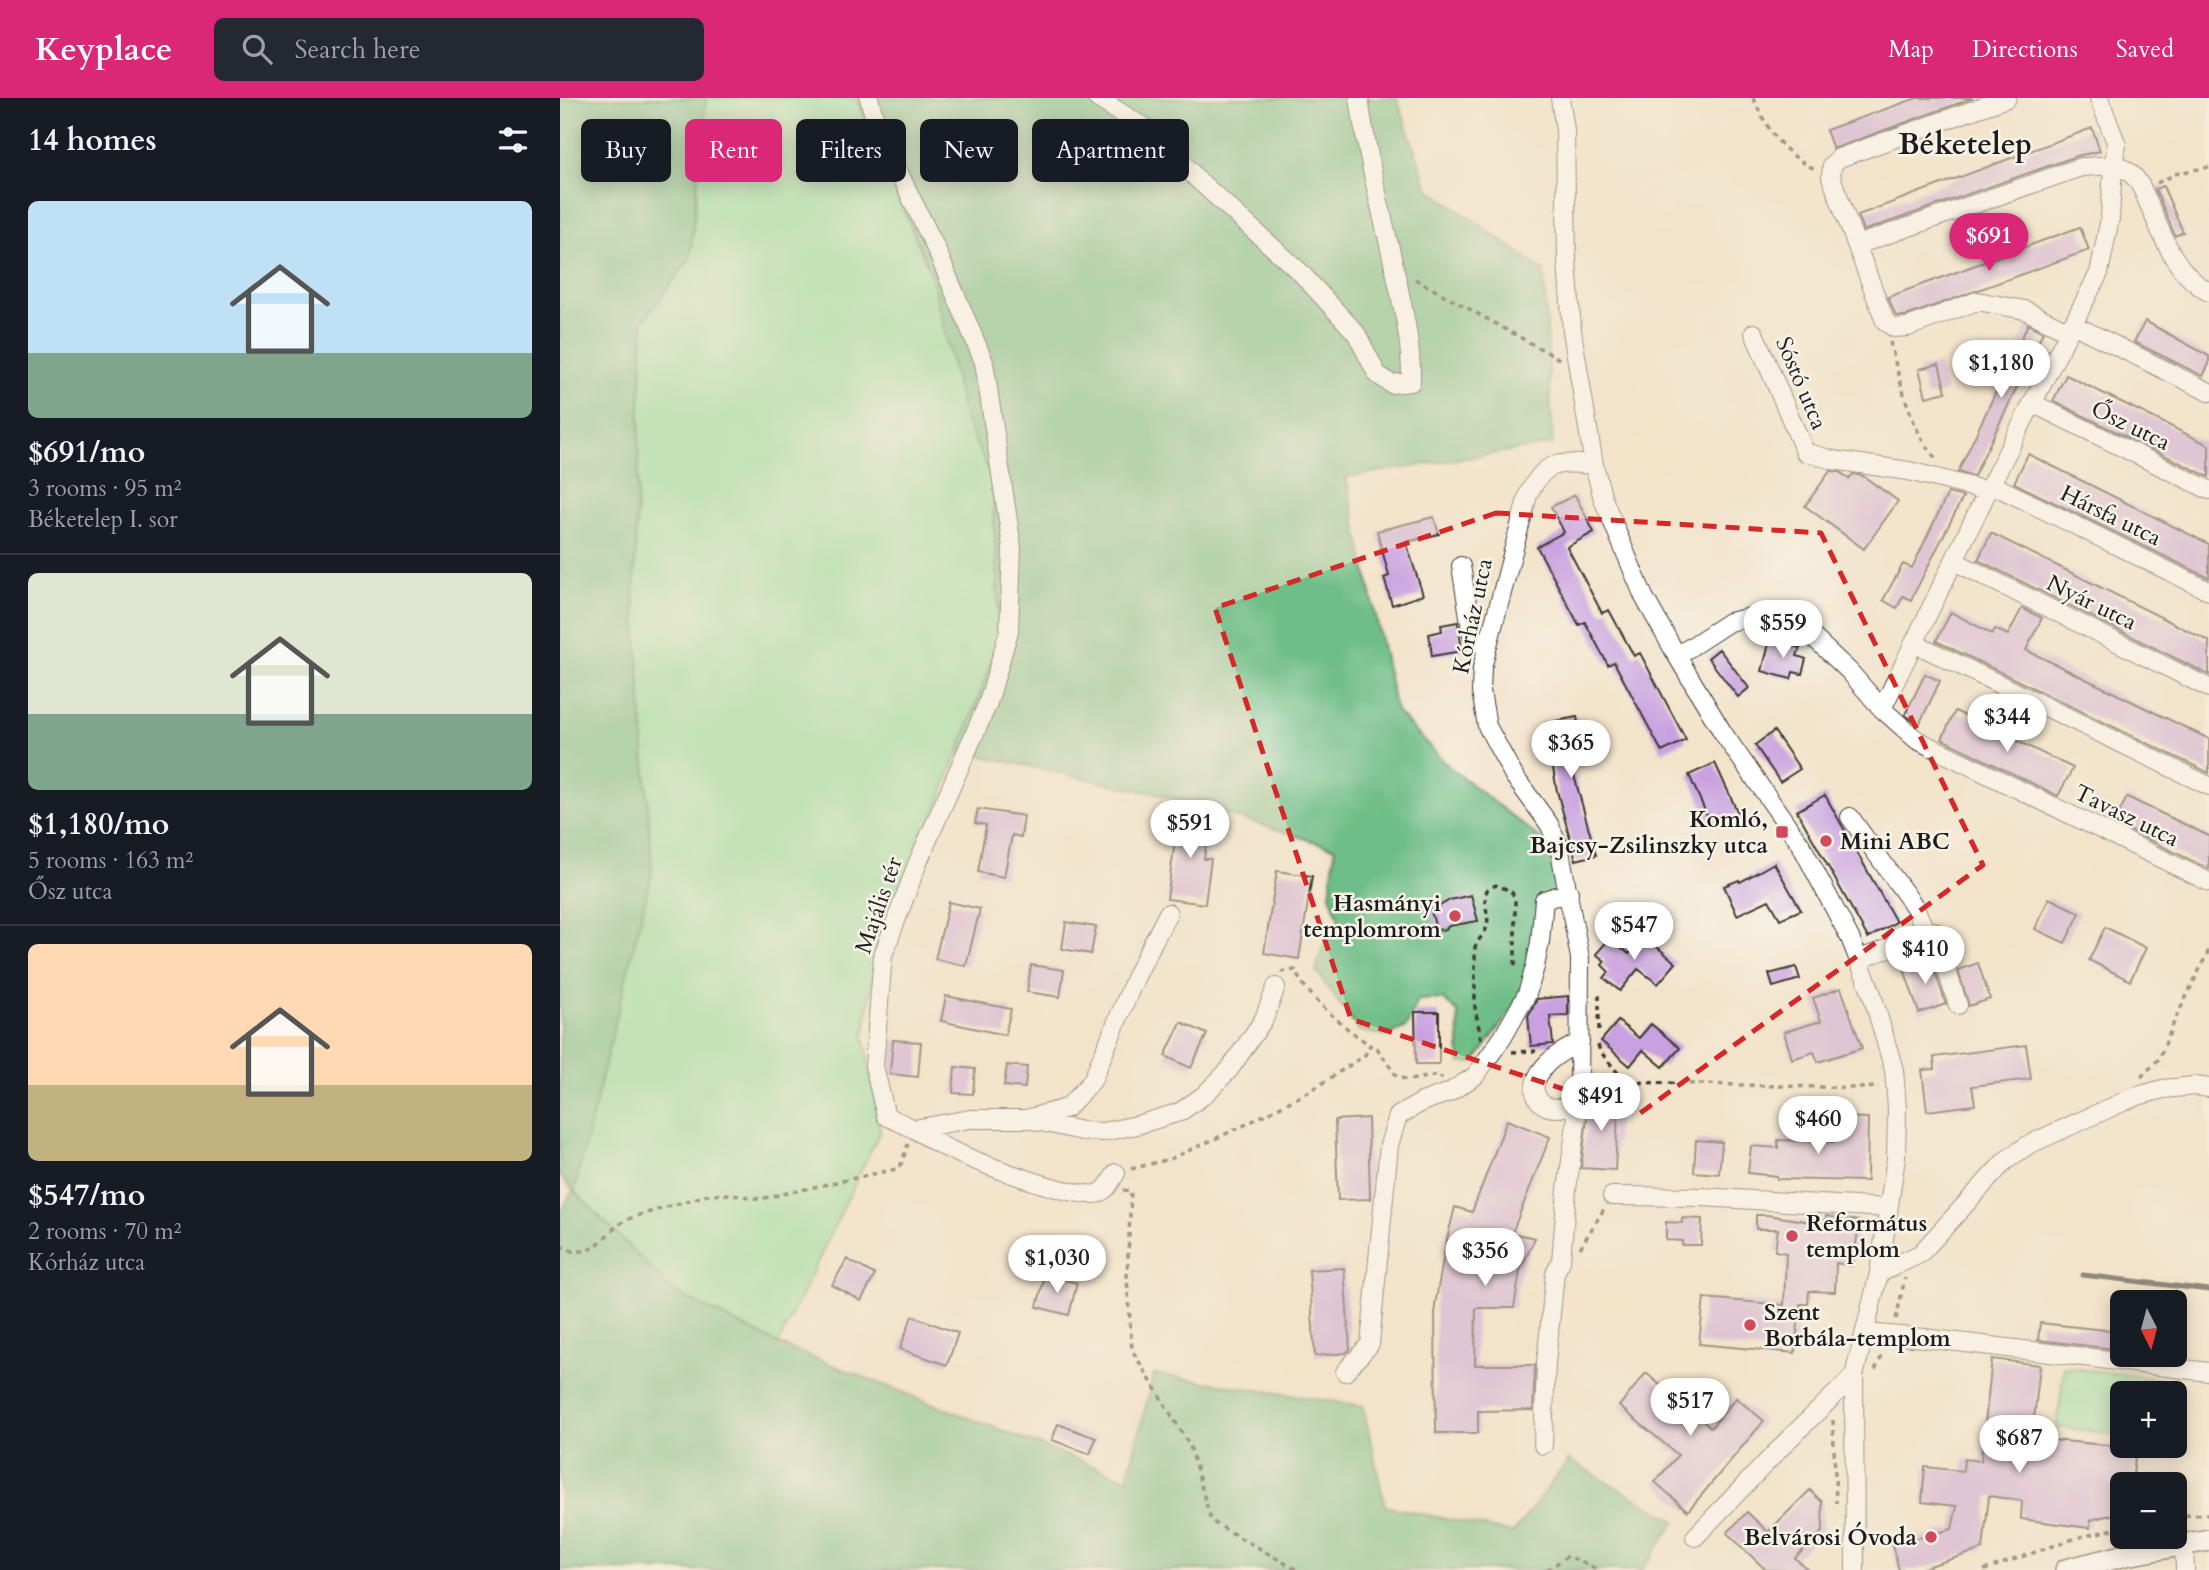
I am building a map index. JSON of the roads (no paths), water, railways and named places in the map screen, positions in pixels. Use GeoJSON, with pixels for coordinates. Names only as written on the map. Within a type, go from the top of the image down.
{"type":"FeatureCollection","features":[{"type":"Feature","properties":{"kind":"main road"},"geometry":{"type":"LineString","coordinates":[[2187,1544],[2209,1541]]}},
{"type":"Feature","properties":{"kind":"main road"},"geometry":{"type":"LineString","coordinates":[[2066,1570],[2158,1549]]}},
{"type":"Feature","properties":{"kind":"street","name":"Majális tér"},"geometry":{"type":"LineString","coordinates":[[869,98],[878,130],[937,251],[984,362],[1012,547],[1009,631],[988,703],[918,862],[883,955],[874,1066],[886,1116],[914,1129]]}},
{"type":"Feature","properties":{"kind":"street"},"geometry":{"type":"LineString","coordinates":[[1097,98],[1161,138],[1196,178],[1300,272],[1356,333],[1377,374],[1391,384],[1411,382],[1412,369],[1404,311],[1364,136],[1359,98]]}},
{"type":"Feature","properties":{"kind":"street"},"geometry":{"type":"LineString","coordinates":[[1560,98],[1565,130],[1567,261],[1578,370],[1594,465],[1603,499],[1644,597],[1723,733],[1801,845],[1860,960],[1894,1070],[1897,1108],[1896,1158],[1879,1273],[1854,1376],[1855,1570]]}},
{"type":"Feature","properties":{"kind":"street"},"geometry":{"type":"LineString","coordinates":[[2007,98],[1839,158],[1831,171],[1885,320],[1894,328],[1908,327],[1977,301],[2025,310],[2071,328],[2209,392]]}},
{"type":"Feature","properties":{"kind":"street"},"geometry":{"type":"LineString","coordinates":[[1882,709],[1989,487],[2099,273],[2110,218],[2117,145],[2099,98]]}},
{"type":"Feature","properties":{"kind":"street"},"geometry":{"type":"LineString","coordinates":[[1857,246],[2081,167],[2113,166],[2124,169],[2138,180],[2167,248],[2181,269],[2198,286],[2209,292]]}},
{"type":"Feature","properties":{"kind":"street","name":"Sóstó utca"},"geometry":{"type":"LineString","coordinates":[[1754,333],[1805,452]]}},
{"type":"Feature","properties":{"kind":"street","name":"Ősz utca"},"geometry":{"type":"LineString","coordinates":[[2032,403],[2209,490]]}},
{"type":"Feature","properties":{"kind":"street","name":"Hársfa utca"},"geometry":{"type":"LineString","coordinates":[[1805,452],[1833,460],[1909,471],[1956,484],[1989,487],[2209,590]]}},
{"type":"Feature","properties":{"kind":"street","name":"Kórház utca"},"geometry":{"type":"LineString","coordinates":[[1543,1445],[1546,1364],[1555,1273],[1560,1261],[1579,1102],[1580,958],[1559,846],[1549,824],[1514,776],[1487,726],[1481,691],[1482,668],[1514,539],[1535,480],[1544,469],[1556,464],[1594,465]]}},
{"type":"Feature","properties":{"kind":"street","name":"Nyár utca"},"geometry":{"type":"LineString","coordinates":[[1954,561],[2209,688]]}},
{"type":"Feature","properties":{"kind":"street"},"geometry":{"type":"LineString","coordinates":[[1461,566],[1472,635],[1487,649]]}},
{"type":"Feature","properties":{"kind":"street","name":"Tavasz utca"},"geometry":{"type":"LineString","coordinates":[[1677,656],[1729,622],[1769,613],[1784,617],[1798,623],[1849,671],[1882,709],[1917,740],[2209,882]]}},
{"type":"Feature","properties":{"kind":"street"},"geometry":{"type":"LineString","coordinates":[[1914,643],[2209,786]]}},
{"type":"Feature","properties":{"kind":"street"},"geometry":{"type":"LineString","coordinates":[[1850,817],[1914,906],[1927,934]]}},
{"type":"Feature","properties":{"kind":"street"},"geometry":{"type":"LineString","coordinates":[[1345,1372],[1370,1343],[1389,1145],[1398,1116],[1422,1102],[1450,1093],[1475,1076],[1503,1037],[1527,994],[1540,942],[1544,900],[1569,892]]}},
{"type":"Feature","properties":{"kind":"street"},"geometry":{"type":"LineString","coordinates":[[1026,1119],[1067,1108],[1092,1081],[1136,976],[1168,913]]}},
{"type":"Feature","properties":{"kind":"street"},"geometry":{"type":"LineString","coordinates":[[1860,960],[1934,931],[1958,1005]]}},
{"type":"Feature","properties":{"kind":"street"},"geometry":{"type":"LineString","coordinates":[[914,1129],[970,1119],[1026,1119],[1082,1131],[1103,1132],[1180,1112],[1204,1096],[1229,1070],[1264,1019],[1276,987]]}},
{"type":"Feature","properties":{"kind":"street"},"geometry":{"type":"LineString","coordinates":[[1579,1102],[1557,1108],[1546,1107],[1535,1095],[1535,1086],[1537,1077],[1554,1057],[1580,1042]]}},
{"type":"Feature","properties":{"kind":"street"},"geometry":{"type":"LineString","coordinates":[[1879,1273],[1920,1254],[2005,1161],[2028,1145],[2134,1097],[2163,1089],[2195,1086],[2209,1088]]}},
{"type":"Feature","properties":{"kind":"street"},"geometry":{"type":"LineString","coordinates":[[914,1129],[949,1150],[1025,1179],[1084,1195],[1098,1194],[1123,1170]]}},
{"type":"Feature","properties":{"kind":"street"},"geometry":{"type":"LineString","coordinates":[[1612,1196],[1702,1197],[1888,1208]]}},
{"type":"Feature","properties":{"kind":"street"},"geometry":{"type":"LineString","coordinates":[[1865,1333],[2209,1372]]}},
{"type":"Feature","properties":{"kind":"street"},"geometry":{"type":"LineString","coordinates":[[1695,1537],[1854,1376]]}},
{"type":"Feature","properties":{"kind":"street"},"geometry":{"type":"LineString","coordinates":[[2184,1549],[2185,1570]]}},
{"type":"Feature","properties":{"kind":"railway"},"geometry":{"type":"LineString","coordinates":[[2083,1275],[2209,1290]]}},
{"type":"Feature","properties":{"kind":"place","name":"Komló, Bajcsy-Zsilinszky utca"},"geometry":{"type":"Point","coordinates":[1782,832]}},
{"type":"Feature","properties":{"kind":"place","name":"Mini ABC"},"geometry":{"type":"Point","coordinates":[1826,841]}},
{"type":"Feature","properties":{"kind":"place","name":"Hasmányi templomrom"},"geometry":{"type":"Point","coordinates":[1455,916]}},
{"type":"Feature","properties":{"kind":"place","name":"Református templom"},"geometry":{"type":"Point","coordinates":[1792,1236]}},
{"type":"Feature","properties":{"kind":"place","name":"Szent Borbála-templom"},"geometry":{"type":"Point","coordinates":[1750,1325]}},
{"type":"Feature","properties":{"kind":"place","name":"Belvárosi Óvoda"},"geometry":{"type":"Point","coordinates":[1931,1537]}},
{"type":"Feature","properties":{"kind":"district","name":"Béketelep"},"geometry":{"type":"Point","coordinates":[1965,144]}}]}
